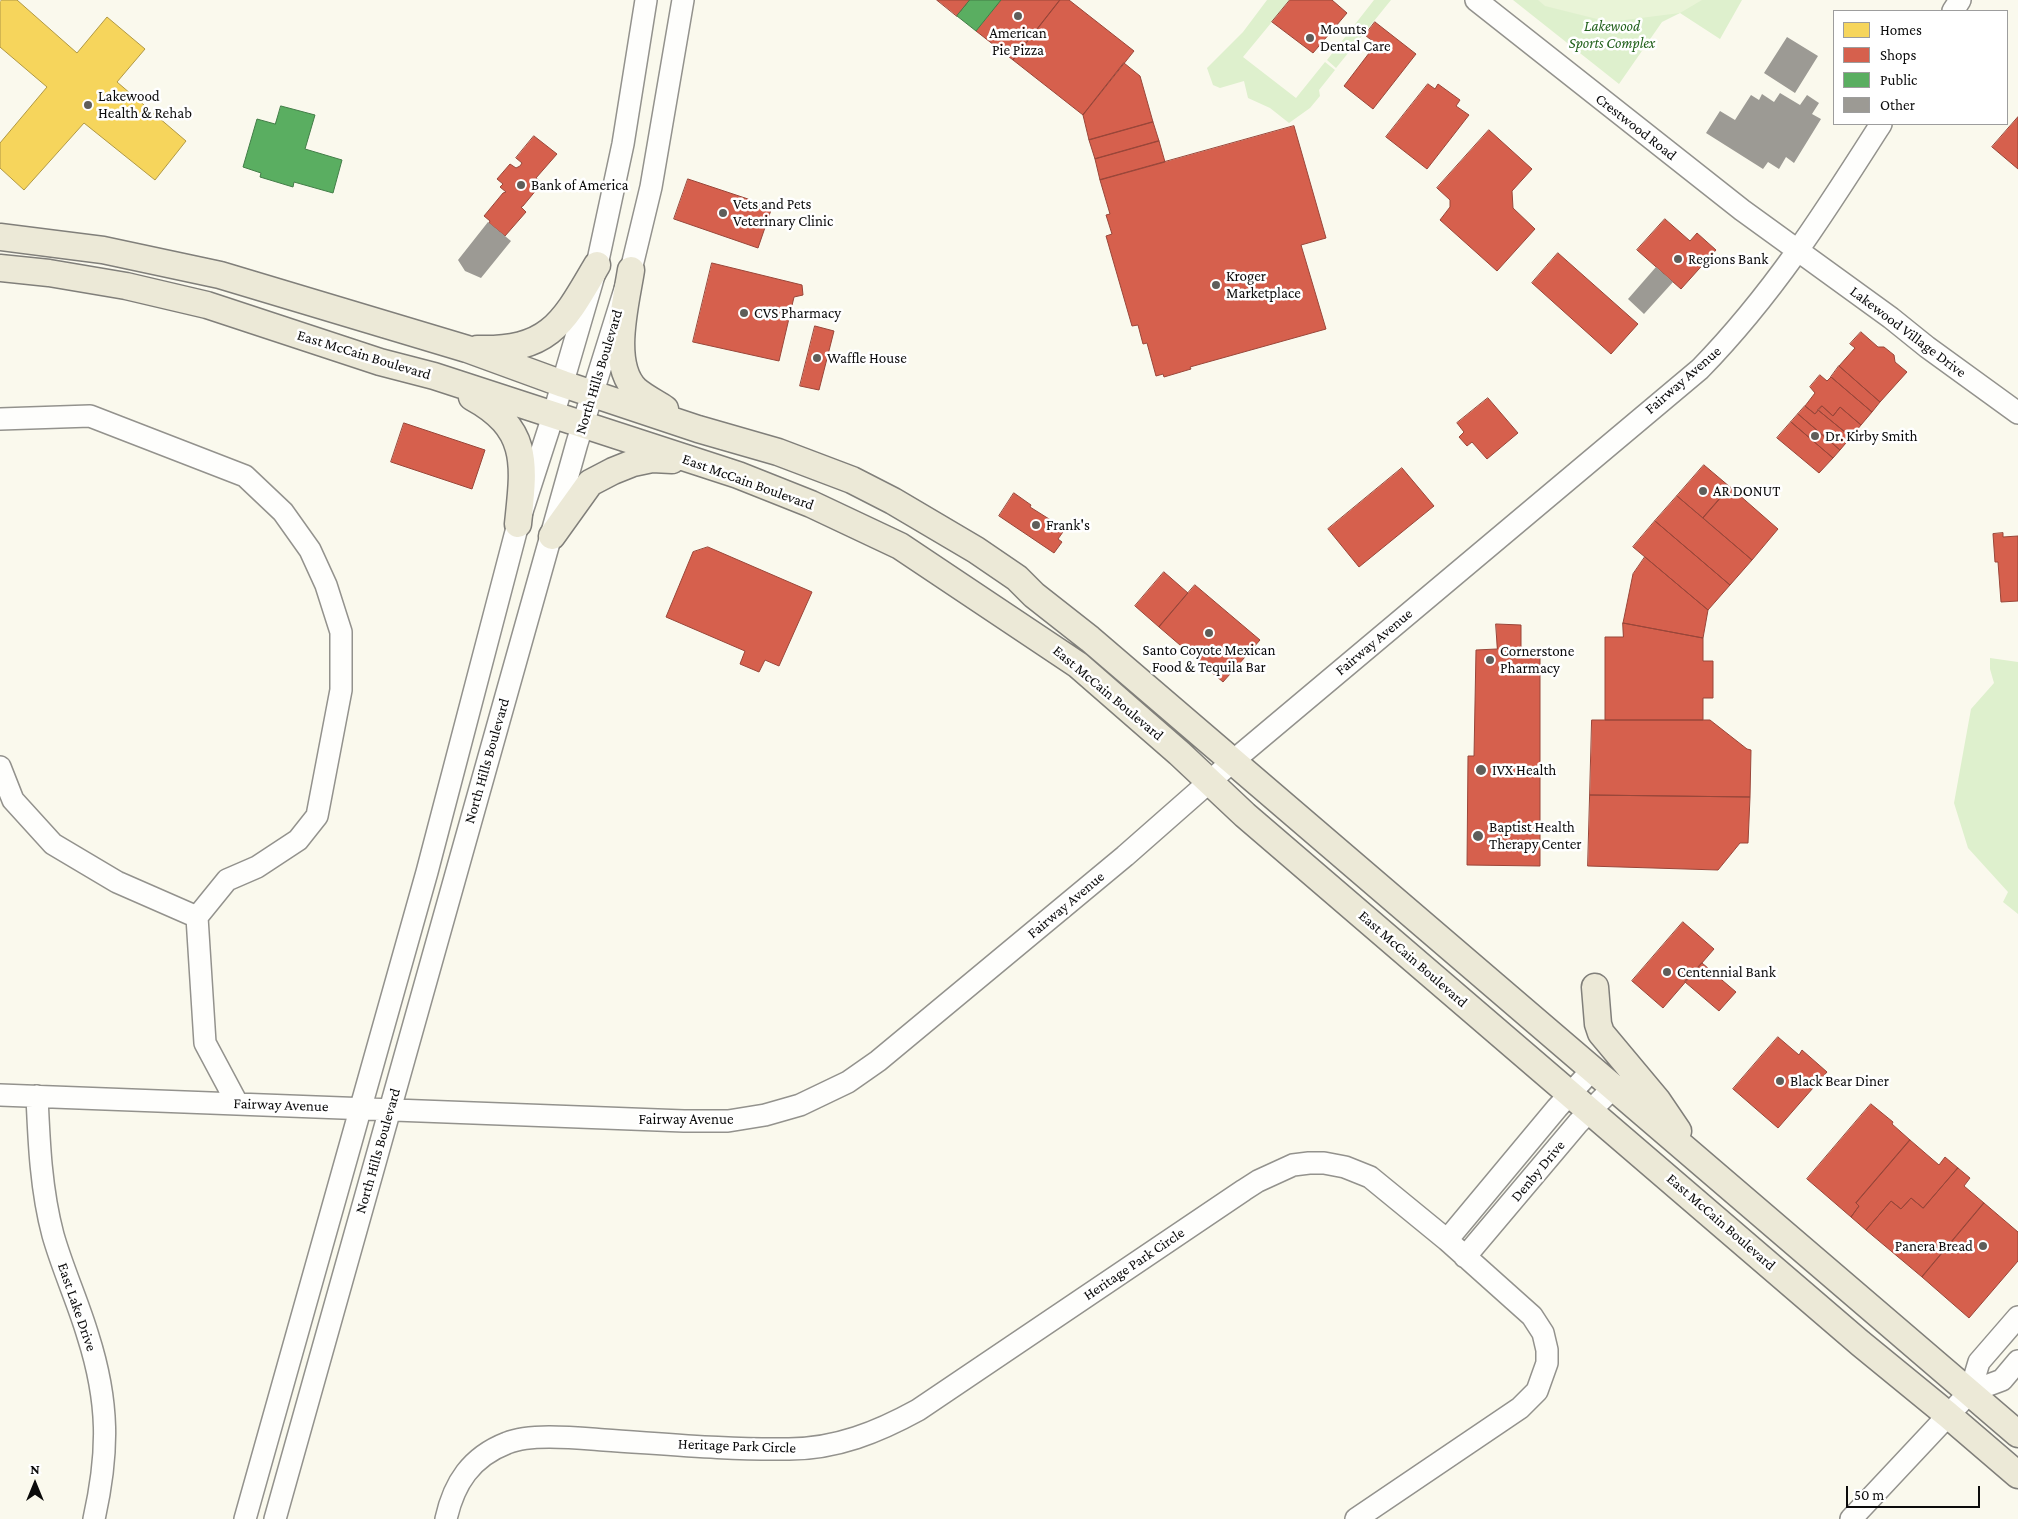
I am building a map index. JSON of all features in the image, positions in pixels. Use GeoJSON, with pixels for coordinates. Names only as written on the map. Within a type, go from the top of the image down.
{"type":"FeatureCollection","features":[{"type":"Feature","properties":{"kind":"main road","name":"East McCain Boulevard"},"geometry":{"type":"LineString","coordinates":[[0,237],[103,250],[220,275],[467,349],[563,384],[698,429],[778,452],[852,480],[976,550],[1017,578],[1034,595],[1090,639],[2018,1434]]}},
{"type":"Feature","properties":{"kind":"main road"},"geometry":{"type":"LineString","coordinates":[[467,349],[497,350],[526,345],[545,336],[561,322],[596,265]]}},
{"type":"Feature","properties":{"kind":"main road","name":"East McCain Boulevard"},"geometry":{"type":"LineString","coordinates":[[0,268],[49,273],[126,286],[187,300],[754,481],[803,500],[900,546],[1078,665],[1179,753],[1252,821],[1860,1343],[2018,1475]]}},
{"type":"Feature","properties":{"kind":"main road"},"geometry":{"type":"LineString","coordinates":[[631,270],[621,343],[625,373],[636,390],[698,429]]}},
{"type":"Feature","properties":{"kind":"main road"},"geometry":{"type":"LineString","coordinates":[[444,382],[478,400],[500,417],[517,442],[522,460],[523,475],[518,524]]}},
{"type":"Feature","properties":{"kind":"main road"},"geometry":{"type":"LineString","coordinates":[[552,536],[590,483],[613,470],[652,459],[696,462]]}},
{"type":"Feature","properties":{"kind":"main road"},"geometry":{"type":"LineString","coordinates":[[1595,987],[1598,1024],[1601,1034],[1656,1100],[1702,1164]]}},
{"type":"Feature","properties":{"kind":"street","name":"North Hills Boulevard"},"geometry":{"type":"LineString","coordinates":[[245,1519],[427,872],[518,524],[563,384],[596,265],[623,144],[646,0]]}},
{"type":"Feature","properties":{"kind":"street","name":"North Hills Boulevard"},"geometry":{"type":"LineString","coordinates":[[275,1519],[582,425],[631,270],[651,187],[684,0]]}},
{"type":"Feature","properties":{"kind":"street","name":"Crestwood Road"},"geometry":{"type":"LineString","coordinates":[[1476,0],[1742,210],[1798,251]]}},
{"type":"Feature","properties":{"kind":"street","name":"Fairway Avenue"},"geometry":{"type":"LineString","coordinates":[[0,1095],[684,1121],[728,1121],[765,1115],[800,1105],[848,1082],[878,1061],[1125,856],[1233,761],[1700,369],[1772,288],[1816,226],[1880,125]]}},
{"type":"Feature","properties":{"kind":"street","name":"Lakewood Village Drive"},"geometry":{"type":"LineString","coordinates":[[1798,251],[2018,414]]}},
{"type":"Feature","properties":{"kind":"street"},"geometry":{"type":"LineString","coordinates":[[0,419],[90,416],[245,476],[283,512],[310,550],[326,585],[341,632],[341,690],[317,816],[298,840],[257,867],[227,880],[197,917],[205,1043],[237,1104]]}},
{"type":"Feature","properties":{"kind":"street"},"geometry":{"type":"LineString","coordinates":[[0,767],[14,800],[53,844],[117,882],[197,917]]}},
{"type":"Feature","properties":{"kind":"street","name":"Denby Drive"},"geometry":{"type":"LineString","coordinates":[[1447,1240],[1556,1108],[1592,1070]]}},
{"type":"Feature","properties":{"kind":"street","name":"Denby Drive"},"geometry":{"type":"LineString","coordinates":[[1465,1257],[1578,1123],[1612,1088]]}},
{"type":"Feature","properties":{"kind":"street","name":"East Lake Drive"},"geometry":{"type":"LineString","coordinates":[[37,1096],[39,1149],[45,1197],[53,1235],[88,1335],[100,1378],[105,1413],[105,1454],[94,1519]]}},
{"type":"Feature","properties":{"kind":"street","name":"Heritage Park Circle"},"geometry":{"type":"LineString","coordinates":[[446,1519],[451,1498],[464,1475],[480,1458],[508,1442],[524,1438],[574,1438],[791,1449],[831,1445],[857,1439],[887,1427],[918,1410],[1258,1181],[1293,1165],[1324,1163],[1345,1167],[1370,1177],[1447,1240],[1532,1316],[1543,1333],[1548,1350],[1548,1363],[1537,1391],[1520,1408],[1356,1519]]}},
{"type":"Feature","properties":{"kind":"street"},"geometry":{"type":"LineString","coordinates":[[1970,1392],[1979,1362],[2018,1317]]}},
{"type":"Feature","properties":{"kind":"street"},"geometry":{"type":"LineString","coordinates":[[1851,1519],[1970,1392],[2002,1380],[2018,1361]]}},
{"type":"Feature","properties":{"kind":"green space"},"geometry":{"type":"Polygon","coordinates":[[[1267,0],[1290,0],[1243,57],[1296,98],[1325,62],[1335,70],[1319,90],[1320,96],[1310,108],[1289,123],[1270,108],[1248,98],[1244,81],[1220,88],[1213,85],[1207,68],[1243,32],[1267,0]]]}},
{"type":"Feature","properties":{"kind":"green space"},"geometry":{"type":"Polygon","coordinates":[[[1374,0],[1391,0],[1336,68],[1327,60],[1374,0]]]}},
{"type":"Feature","properties":{"kind":"green space","name":"Lakewood Sports Complex"},"geometry":{"type":"Polygon","coordinates":[[[1513,0],[1742,0],[1720,39],[1680,13],[1662,22],[1619,84],[1513,0]]]}},
{"type":"Feature","properties":{"kind":"green space"},"geometry":{"type":"Polygon","coordinates":[[[1538,0],[1702,0],[1680,13],[1609,22],[1545,6],[1538,0]]]}},
{"type":"Feature","properties":{"kind":"green space"},"geometry":{"type":"Polygon","coordinates":[[[1990,658],[2018,662],[2018,914],[2003,902],[2008,892],[1968,848],[1954,803],[1971,709],[1994,683],[1990,669],[1990,658]]]}},
{"type":"Feature","properties":{"kind":"building: Homes","name":"Lakewood Health & Rehab"},"geometry":{"type":"Polygon","coordinates":[[[2,0],[17,0],[77,53],[107,17],[145,49],[117,82],[186,141],[155,180],[84,123],[24,190],[0,168],[0,143],[47,87],[0,47],[0,2],[2,0]]]}},
{"type":"Feature","properties":{"kind":"building: Shops"},"geometry":{"type":"Polygon","coordinates":[[[937,0],[970,0],[957,16],[937,0]]]}},
{"type":"Feature","properties":{"kind":"building: Shops","name":"American Pie Pizza"},"geometry":{"type":"Polygon","coordinates":[[[1001,0],[1060,0],[1013,60],[976,31],[1001,0]]]}},
{"type":"Feature","properties":{"kind":"building: Shops"},"geometry":{"type":"Polygon","coordinates":[[[1060,0],[1069,0],[1134,51],[1083,115],[1013,60],[1060,0]]]}},
{"type":"Feature","properties":{"kind":"building: Shops","name":"Mounts Dental Care"},"geometry":{"type":"Polygon","coordinates":[[[1290,0],[1332,0],[1347,13],[1313,53],[1272,22],[1290,0]]]}},
{"type":"Feature","properties":{"kind":"building: Shops"},"geometry":{"type":"Polygon","coordinates":[[[1375,22],[1416,54],[1373,109],[1344,86],[1376,44],[1365,35],[1375,22]]]}},
{"type":"Feature","properties":{"kind":"building: Shops"},"geometry":{"type":"Polygon","coordinates":[[[1124,63],[1140,76],[1153,122],[1089,140],[1083,115],[1124,63]]]}},
{"type":"Feature","properties":{"kind":"building: Shops"},"geometry":{"type":"Polygon","coordinates":[[[1428,84],[1435,89],[1438,84],[1460,100],[1456,106],[1469,115],[1427,169],[1386,137],[1428,84]]]}},
{"type":"Feature","properties":{"kind":"building: Shops"},"geometry":{"type":"Polygon","coordinates":[[[2018,117],[2018,169],[1992,147],[2018,117]]]}},
{"type":"Feature","properties":{"kind":"building: Shops"},"geometry":{"type":"Polygon","coordinates":[[[1153,122],[1159,141],[1095,159],[1089,140],[1153,122]]]}},
{"type":"Feature","properties":{"kind":"building: Shops","name":"Kroger Marketplace"},"geometry":{"type":"Polygon","coordinates":[[[1294,126],[1326,238],[1301,245],[1326,329],[1190,367],[1191,369],[1164,377],[1163,374],[1156,376],[1147,343],[1143,344],[1138,325],[1132,326],[1106,236],[1112,234],[1106,215],[1110,214],[1100,180],[1294,126]]]}},
{"type":"Feature","properties":{"kind":"building: Shops"},"geometry":{"type":"Polygon","coordinates":[[[1489,130],[1532,169],[1512,191],[1513,208],[1535,229],[1497,271],[1440,220],[1450,207],[1450,200],[1437,188],[1489,130]]]}},
{"type":"Feature","properties":{"kind":"building: Shops","name":"Bank of America"},"geometry":{"type":"Polygon","coordinates":[[[534,136],[557,154],[536,178],[542,183],[521,207],[526,212],[505,236],[489,223],[490,221],[484,216],[503,193],[506,192],[500,187],[503,184],[497,179],[510,164],[516,168],[520,166],[522,163],[516,158],[534,136]]]}},
{"type":"Feature","properties":{"kind":"building: Shops"},"geometry":{"type":"Polygon","coordinates":[[[1159,141],[1165,162],[1100,180],[1095,159],[1159,141]]]}},
{"type":"Feature","properties":{"kind":"building: Shops","name":"Vets and Pets Veterinary Clinic"},"geometry":{"type":"Polygon","coordinates":[[[688,179],[772,207],[758,248],[674,219],[688,179]]]}},
{"type":"Feature","properties":{"kind":"building: Shops","name":"Regions Bank"},"geometry":{"type":"Polygon","coordinates":[[[1665,219],[1690,241],[1697,233],[1716,250],[1681,289],[1637,250],[1665,219]]]}},
{"type":"Feature","properties":{"kind":"building: Shops"},"geometry":{"type":"Polygon","coordinates":[[[1558,253],[1638,324],[1611,354],[1532,283],[1558,253]]]}},
{"type":"Feature","properties":{"kind":"building: Shops","name":"CVS Pharmacy"},"geometry":{"type":"Polygon","coordinates":[[[712,263],[802,285],[803,295],[794,297],[779,361],[693,342],[712,263]]]}},
{"type":"Feature","properties":{"kind":"building: Shops","name":"Waffle House"},"geometry":{"type":"Polygon","coordinates":[[[815,326],[834,331],[819,390],[800,386],[815,326]]]}},
{"type":"Feature","properties":{"kind":"building: Shops"},"geometry":{"type":"Polygon","coordinates":[[[1861,332],[1878,347],[1884,347],[1894,355],[1895,362],[1907,372],[1880,402],[1839,366],[1855,348],[1850,344],[1861,332]]]}},
{"type":"Feature","properties":{"kind":"building: Shops"},"geometry":{"type":"Polygon","coordinates":[[[1839,366],[1880,402],[1872,412],[1831,377],[1839,366]]]}},
{"type":"Feature","properties":{"kind":"building: Shops"},"geometry":{"type":"Polygon","coordinates":[[[1820,375],[1827,381],[1831,377],[1872,412],[1861,425],[1840,407],[1833,416],[1822,406],[1815,414],[1805,406],[1815,393],[1810,387],[1820,375]]]}},
{"type":"Feature","properties":{"kind":"building: Shops"},"geometry":{"type":"Polygon","coordinates":[[[1488,398],[1518,433],[1487,459],[1472,442],[1467,446],[1459,437],[1464,432],[1457,423],[1488,398]]]}},
{"type":"Feature","properties":{"kind":"building: Shops"},"geometry":{"type":"Polygon","coordinates":[[[1805,406],[1815,414],[1818,410],[1851,437],[1840,450],[1798,414],[1805,406]]]}},
{"type":"Feature","properties":{"kind":"building: Shops"},"geometry":{"type":"Polygon","coordinates":[[[1822,406],[1833,416],[1840,407],[1861,425],[1851,437],[1818,410],[1822,406]]]}},
{"type":"Feature","properties":{"kind":"building: Shops","name":"Dr. Kirby Smith"},"geometry":{"type":"Polygon","coordinates":[[[1798,414],[1840,450],[1833,458],[1791,422],[1798,414]]]}},
{"type":"Feature","properties":{"kind":"building: Shops"},"geometry":{"type":"Polygon","coordinates":[[[1791,422],[1833,458],[1819,473],[1777,438],[1791,422]]]}},
{"type":"Feature","properties":{"kind":"building: Shops"},"geometry":{"type":"Polygon","coordinates":[[[404,423],[485,450],[472,489],[391,462],[404,423]]]}},
{"type":"Feature","properties":{"kind":"building: Shops","name":"AR DONUT"},"geometry":{"type":"Polygon","coordinates":[[[1704,465],[1730,487],[1703,518],[1677,496],[1704,465]]]}},
{"type":"Feature","properties":{"kind":"building: Shops"},"geometry":{"type":"Polygon","coordinates":[[[1402,468],[1434,506],[1359,567],[1328,529],[1402,468]]]}},
{"type":"Feature","properties":{"kind":"building: Shops"},"geometry":{"type":"Polygon","coordinates":[[[1730,487],[1778,529],[1752,560],[1703,518],[1730,487]]]}},
{"type":"Feature","properties":{"kind":"building: Shops","name":"Frank's"},"geometry":{"type":"Polygon","coordinates":[[[1014,493],[1031,505],[1030,507],[1065,529],[1058,539],[1062,542],[1054,553],[999,516],[1014,493]]]}},
{"type":"Feature","properties":{"kind":"building: Shops"},"geometry":{"type":"Polygon","coordinates":[[[1677,496],[1752,560],[1730,585],[1655,521],[1677,496]]]}},
{"type":"Feature","properties":{"kind":"building: Shops"},"geometry":{"type":"Polygon","coordinates":[[[1655,521],[1730,585],[1708,610],[1633,547],[1655,521]]]}},
{"type":"Feature","properties":{"kind":"building: Shops"},"geometry":{"type":"Polygon","coordinates":[[[2003,533],[2003,537],[2018,536],[2018,601],[2001,602],[1998,562],[1995,562],[1993,534],[2003,533]]]}},
{"type":"Feature","properties":{"kind":"building: Shops"},"geometry":{"type":"Polygon","coordinates":[[[708,547],[812,592],[779,666],[765,660],[759,672],[740,664],[745,651],[666,617],[693,552],[708,547]]]}},
{"type":"Feature","properties":{"kind":"building: Shops"},"geometry":{"type":"Polygon","coordinates":[[[1645,557],[1708,610],[1703,638],[1623,623],[1633,574],[1645,557]]]}},
{"type":"Feature","properties":{"kind":"building: Shops"},"geometry":{"type":"Polygon","coordinates":[[[1164,572],[1188,593],[1159,627],[1135,606],[1164,572]]]}},
{"type":"Feature","properties":{"kind":"building: Shops","name":"Santo Coyote Mexican Food & Tequila Bar"},"geometry":{"type":"Polygon","coordinates":[[[1195,585],[1260,640],[1223,682],[1159,627],[1195,585]]]}},
{"type":"Feature","properties":{"kind":"building: Shops"},"geometry":{"type":"Polygon","coordinates":[[[1623,623],[1703,638],[1703,661],[1713,661],[1713,698],[1703,698],[1703,720],[1605,720],[1605,637],[1623,637],[1623,623]]]}},
{"type":"Feature","properties":{"kind":"building: Shops"},"geometry":{"type":"Polygon","coordinates":[[[1496,624],[1521,625],[1521,649],[1540,650],[1540,866],[1467,865],[1468,756],[1474,756],[1476,650],[1497,649],[1496,624]]]}},
{"type":"Feature","properties":{"kind":"building: Shops"},"geometry":{"type":"Polygon","coordinates":[[[1592,720],[1710,720],[1747,749],[1751,750],[1750,797],[1590,795],[1592,720]]]}},
{"type":"Feature","properties":{"kind":"building: Shops"},"geometry":{"type":"Polygon","coordinates":[[[1590,795],[1750,797],[1748,843],[1740,843],[1718,870],[1588,866],[1590,795]]]}},
{"type":"Feature","properties":{"kind":"building: Shops","name":"Centennial Bank"},"geometry":{"type":"Polygon","coordinates":[[[1683,922],[1714,949],[1663,1008],[1632,981],[1683,922]]]}},
{"type":"Feature","properties":{"kind":"building: Shops"},"geometry":{"type":"Polygon","coordinates":[[[1702,963],[1736,992],[1719,1011],[1685,982],[1702,963]]]}},
{"type":"Feature","properties":{"kind":"building: Shops","name":"Black Bear Diner"},"geometry":{"type":"Polygon","coordinates":[[[1778,1037],[1799,1055],[1802,1050],[1827,1072],[1778,1128],[1733,1089],[1778,1037]]]}},
{"type":"Feature","properties":{"kind":"building: Shops"},"geometry":{"type":"Polygon","coordinates":[[[1871,1104],[1893,1122],[1892,1124],[1910,1140],[1856,1203],[1859,1206],[1851,1217],[1807,1179],[1871,1104]]]}},
{"type":"Feature","properties":{"kind":"building: Shops"},"geometry":{"type":"Polygon","coordinates":[[[1910,1140],[1939,1165],[1945,1157],[1958,1168],[1923,1208],[1911,1198],[1901,1209],[1891,1201],[1866,1230],[1851,1217],[1859,1206],[1856,1203],[1910,1140]]]}},
{"type":"Feature","properties":{"kind":"building: Shops"},"geometry":{"type":"Polygon","coordinates":[[[1958,1168],[1970,1178],[1964,1186],[1984,1203],[1922,1277],[1866,1230],[1891,1201],[1901,1209],[1911,1198],[1923,1208],[1958,1168]]]}},
{"type":"Feature","properties":{"kind":"building: Shops","name":"Panera Bread"},"geometry":{"type":"Polygon","coordinates":[[[1984,1203],[2018,1232],[2018,1261],[1969,1318],[1922,1277],[1984,1203]]]}},
{"type":"Feature","properties":{"kind":"building: Public"},"geometry":{"type":"Polygon","coordinates":[[[970,0],[1001,0],[976,31],[957,16],[970,0]]]}},
{"type":"Feature","properties":{"kind":"building: Public"},"geometry":{"type":"Polygon","coordinates":[[[281,106],[315,115],[305,149],[342,160],[333,193],[294,182],[293,187],[260,177],[261,173],[243,167],[257,119],[275,124],[281,106]]]}},
{"type":"Feature","properties":{"kind":"building: Other"},"geometry":{"type":"Polygon","coordinates":[[[1787,37],[1818,56],[1795,93],[1764,73],[1787,37]]]}},
{"type":"Feature","properties":{"kind":"building: Other"},"geometry":{"type":"Polygon","coordinates":[[[1780,93],[1800,105],[1807,95],[1819,103],[1812,114],[1821,119],[1794,163],[1786,157],[1779,169],[1768,162],[1763,169],[1706,133],[1720,111],[1735,120],[1751,95],[1759,100],[1762,94],[1774,102],[1780,93]]]}},
{"type":"Feature","properties":{"kind":"building: Other"},"geometry":{"type":"Polygon","coordinates":[[[488,222],[511,241],[481,278],[465,271],[458,260],[488,222]]]}},
{"type":"Feature","properties":{"kind":"building: Other"},"geometry":{"type":"Polygon","coordinates":[[[1656,267],[1673,282],[1644,314],[1628,299],[1656,267]]]}},
{"type":"Feature","properties":{"kind":"place","name":"American Pie Pizza"},"geometry":{"type":"Point","coordinates":[1018,16]}},
{"type":"Feature","properties":{"kind":"place","name":"Mounts Dental Care"},"geometry":{"type":"Point","coordinates":[1310,38]}},
{"type":"Feature","properties":{"kind":"place","name":"Lakewood Health & Rehab"},"geometry":{"type":"Point","coordinates":[88,105]}},
{"type":"Feature","properties":{"kind":"place","name":"Bank of America"},"geometry":{"type":"Point","coordinates":[521,185]}},
{"type":"Feature","properties":{"kind":"place","name":"Vets and Pets Veterinary Clinic"},"geometry":{"type":"Point","coordinates":[723,213]}},
{"type":"Feature","properties":{"kind":"place","name":"Regions Bank"},"geometry":{"type":"Point","coordinates":[1678,259]}},
{"type":"Feature","properties":{"kind":"place","name":"Kroger Marketplace"},"geometry":{"type":"Point","coordinates":[1216,285]}},
{"type":"Feature","properties":{"kind":"place","name":"CVS Pharmacy"},"geometry":{"type":"Point","coordinates":[744,313]}},
{"type":"Feature","properties":{"kind":"place","name":"Waffle House"},"geometry":{"type":"Point","coordinates":[817,358]}},
{"type":"Feature","properties":{"kind":"place","name":"Dr. Kirby Smith"},"geometry":{"type":"Point","coordinates":[1815,436]}},
{"type":"Feature","properties":{"kind":"place","name":"AR DONUT"},"geometry":{"type":"Point","coordinates":[1703,491]}},
{"type":"Feature","properties":{"kind":"place","name":"Frank's"},"geometry":{"type":"Point","coordinates":[1036,525]}},
{"type":"Feature","properties":{"kind":"place","name":"Santo Coyote Mexican Food & Tequila Bar"},"geometry":{"type":"Point","coordinates":[1209,633]}},
{"type":"Feature","properties":{"kind":"place","name":"Cornerstone Pharmacy"},"geometry":{"type":"Point","coordinates":[1490,660]}},
{"type":"Feature","properties":{"kind":"place","name":"IVX Health"},"geometry":{"type":"Point","coordinates":[1481,770]}},
{"type":"Feature","properties":{"kind":"place","name":"Baptist Health Therapy Center"},"geometry":{"type":"Point","coordinates":[1478,836]}},
{"type":"Feature","properties":{"kind":"place","name":"Centennial Bank"},"geometry":{"type":"Point","coordinates":[1667,972]}},
{"type":"Feature","properties":{"kind":"place","name":"Black Bear Diner"},"geometry":{"type":"Point","coordinates":[1780,1081]}},
{"type":"Feature","properties":{"kind":"place","name":"Panera Bread"},"geometry":{"type":"Point","coordinates":[1983,1246]}}]}
